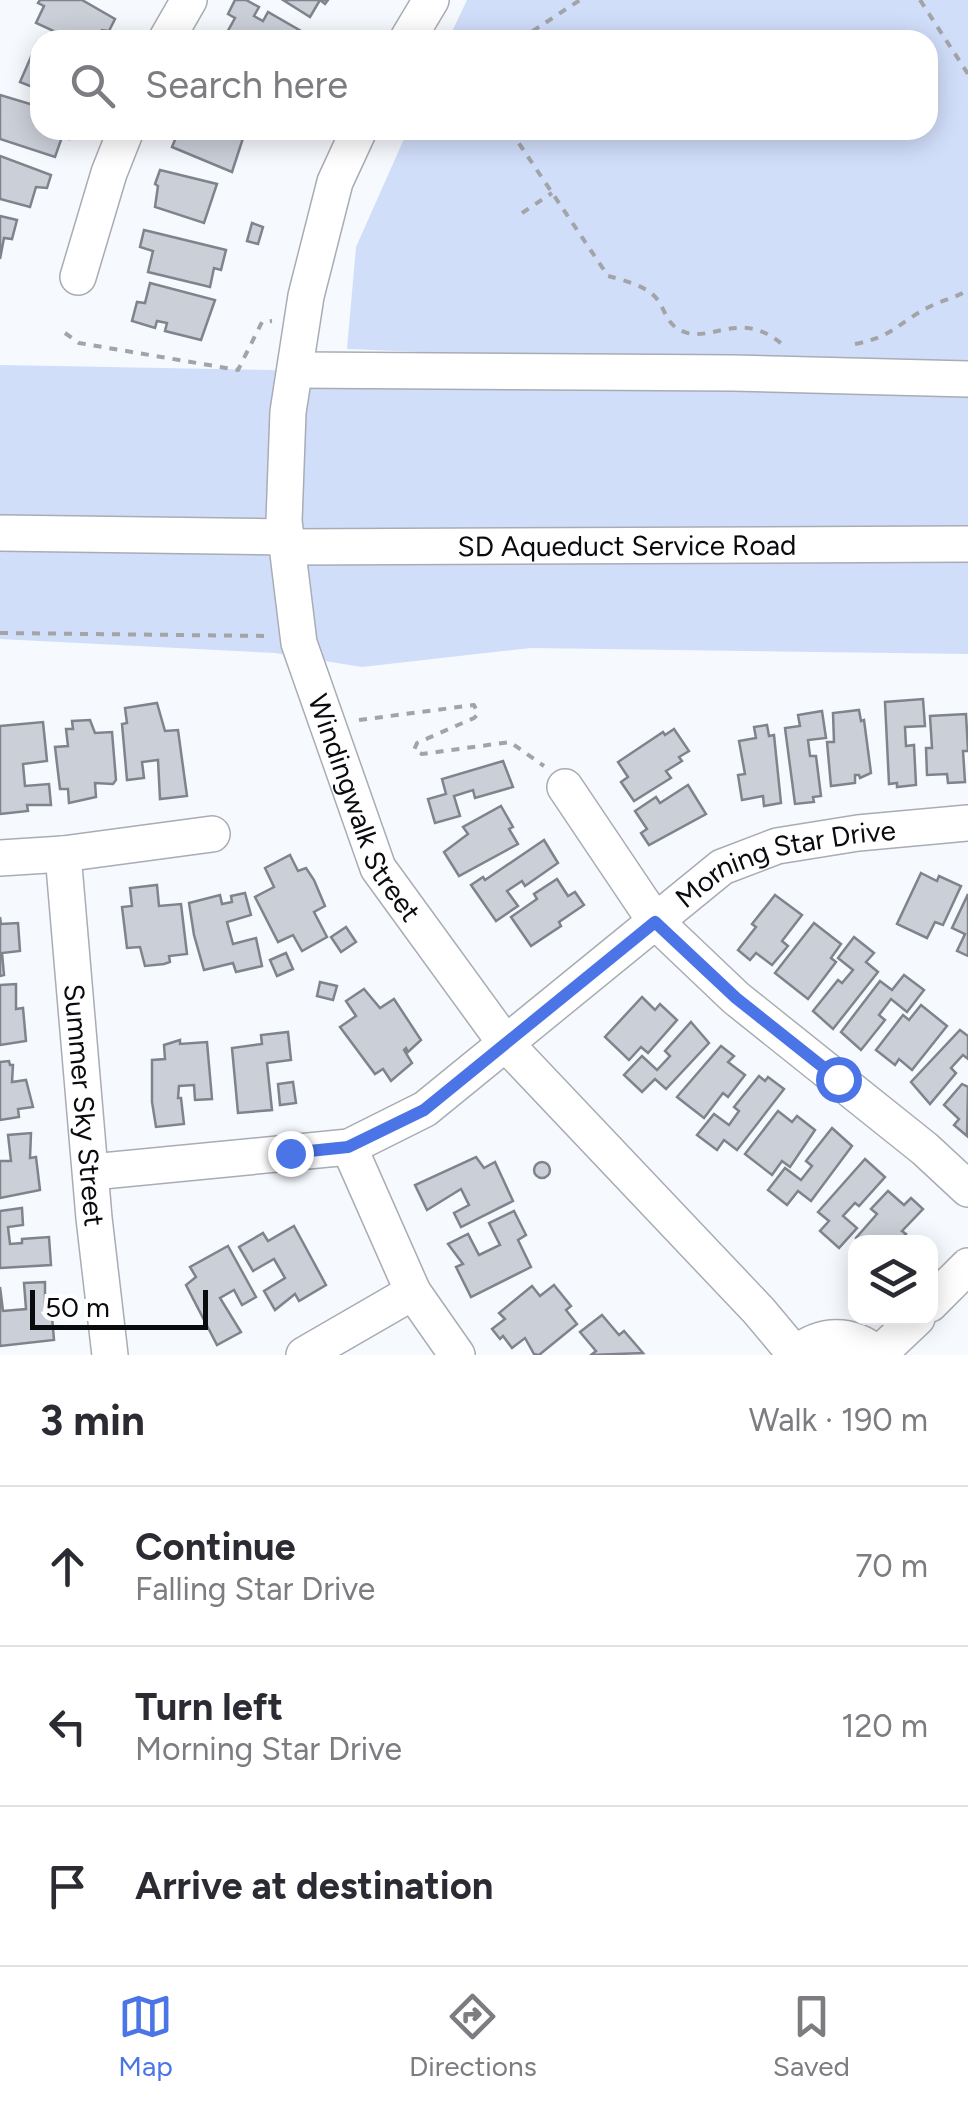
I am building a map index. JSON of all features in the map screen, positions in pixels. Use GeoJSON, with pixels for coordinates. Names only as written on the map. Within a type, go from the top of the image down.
{"type":"FeatureCollection","features":[{"type":"Feature","properties":{"kind":"street"},"geometry":{"type":"LineString","coordinates":[[172,30],[189,0]]}},
{"type":"Feature","properties":{"kind":"street"},"geometry":{"type":"LineString","coordinates":[[413,30],[432,0]]}},
{"type":"Feature","properties":{"kind":"street"},"geometry":{"type":"LineString","coordinates":[[78,277],[123,140]]}},
{"type":"Feature","properties":{"kind":"street","name":"Windingwalk Street"},"geometry":{"type":"LineString","coordinates":[[355,140],[336,182],[306,296],[288,412],[286,542],[300,643],[378,868],[506,1044],[759,1311],[794,1354]]}},
{"type":"Feature","properties":{"kind":"street"},"geometry":{"type":"LineString","coordinates":[[294,370],[733,373],[968,380]]}},
{"type":"Feature","properties":{"kind":"street","name":"SD Aqueduct Service Road"},"geometry":{"type":"LineString","coordinates":[[0,533],[286,542],[968,544]]}},
{"type":"Feature","properties":{"kind":"street"},"geometry":{"type":"LineString","coordinates":[[565,787],[655,922],[736,998],[925,1149],[968,1189]]}},
{"type":"Feature","properties":{"kind":"street","name":"Morning Star Drive"},"geometry":{"type":"LineString","coordinates":[[92,1172],[348,1147],[424,1110],[722,866],[777,846],[858,832],[968,823]]}},
{"type":"Feature","properties":{"kind":"street"},"geometry":{"type":"LineString","coordinates":[[0,858],[63,854],[212,834]]}},
{"type":"Feature","properties":{"kind":"street","name":"Summer Sky Street"},"geometry":{"type":"LineString","coordinates":[[63,854],[110,1355]]}},
{"type":"Feature","properties":{"kind":"street"},"geometry":{"type":"LineString","coordinates":[[348,1147],[413,1292],[458,1355]]}},
{"type":"Feature","properties":{"kind":"street"},"geometry":{"type":"LineString","coordinates":[[938,1296],[968,1266]]}},
{"type":"Feature","properties":{"kind":"street"},"geometry":{"type":"LineString","coordinates":[[304,1355],[413,1292]]}},
{"type":"Feature","properties":{"kind":"street"},"geometry":{"type":"LineString","coordinates":[[794,1354],[828,1337],[846,1337],[864,1343],[879,1355],[910,1325]]}},
{"type":"Feature","properties":{"kind":"path"},"geometry":{"type":"LineString","coordinates":[[534,30],[580,0]]}},
{"type":"Feature","properties":{"kind":"path"},"geometry":{"type":"LineString","coordinates":[[920,0],[968,74]]}},
{"type":"Feature","properties":{"kind":"path"},"geometry":{"type":"LineString","coordinates":[[517,140],[608,276],[656,296],[668,320],[680,331],[699,334],[730,326],[754,329],[776,339],[790,352]]}},
{"type":"Feature","properties":{"kind":"path"},"geometry":{"type":"LineString","coordinates":[[522,213],[552,193]]}},
{"type":"Feature","properties":{"kind":"path"},"geometry":{"type":"LineString","coordinates":[[841,347],[875,341],[927,307],[968,290]]}},
{"type":"Feature","properties":{"kind":"path"},"geometry":{"type":"LineString","coordinates":[[65,333],[78,344],[238,370],[262,322],[277,321]]}},
{"type":"Feature","properties":{"kind":"path"},"geometry":{"type":"LineString","coordinates":[[0,633],[278,636]]}},
{"type":"Feature","properties":{"kind":"path"},"geometry":{"type":"LineString","coordinates":[[359,720],[474,705],[478,714],[474,718],[416,743],[414,750],[422,754],[510,742],[538,760],[565,787]]}},
{"type":"Feature","properties":{"kind":"shaded area"},"geometry":{"type":"Polygon","coordinates":[[[467,0],[968,0],[968,366],[816,368],[347,349],[356,247],[404,140],[938,140],[938,30],[453,30],[467,0]]]}},
{"type":"Feature","properties":{"kind":"shaded area"},"geometry":{"type":"Polygon","coordinates":[[[0,365],[968,393],[968,654],[531,648],[362,667],[275,653],[0,639],[0,365]]]}},
{"type":"Feature","properties":{"kind":"building"},"geometry":{"type":"Polygon","coordinates":[[[82,0],[115,19],[110,30],[51,30],[36,23],[44,6],[38,3],[82,0]]]}},
{"type":"Feature","properties":{"kind":"building"},"geometry":{"type":"Polygon","coordinates":[[[235,0],[246,0],[259,7],[254,16],[263,21],[268,12],[299,30],[228,30],[235,18],[228,14],[235,0]]]}},
{"type":"Feature","properties":{"kind":"building"},"geometry":{"type":"Polygon","coordinates":[[[283,0],[320,0],[310,17],[283,0]]]}},
{"type":"Feature","properties":{"kind":"building"},"geometry":{"type":"Polygon","coordinates":[[[30,59],[30,86],[20,82],[30,59]]]}},
{"type":"Feature","properties":{"kind":"building"},"geometry":{"type":"Polygon","coordinates":[[[0,95],[30,104],[30,140],[61,140],[55,157],[0,139],[0,95]]]}},
{"type":"Feature","properties":{"kind":"building"},"geometry":{"type":"Polygon","coordinates":[[[175,140],[242,140],[232,172],[172,147],[175,140]]]}},
{"type":"Feature","properties":{"kind":"building"},"geometry":{"type":"Polygon","coordinates":[[[0,156],[51,175],[47,188],[36,187],[30,207],[0,199],[0,156]]]}},
{"type":"Feature","properties":{"kind":"building"},"geometry":{"type":"Polygon","coordinates":[[[160,170],[217,184],[204,223],[155,207],[155,184],[160,170]]]}},
{"type":"Feature","properties":{"kind":"building"},"geometry":{"type":"Polygon","coordinates":[[[0,216],[17,220],[12,239],[4,238],[0,259],[0,216]]]}},
{"type":"Feature","properties":{"kind":"building"},"geometry":{"type":"Polygon","coordinates":[[[252,223],[263,227],[258,244],[247,241],[252,223]]]}},
{"type":"Feature","properties":{"kind":"building"},"geometry":{"type":"Polygon","coordinates":[[[144,230],[226,250],[221,270],[214,268],[210,287],[148,272],[153,251],[140,247],[144,230]]]}},
{"type":"Feature","properties":{"kind":"building"},"geometry":{"type":"Polygon","coordinates":[[[150,283],[215,300],[201,340],[165,331],[167,323],[157,321],[155,328],[132,321],[137,302],[145,303],[150,283]]]}},
{"type":"Feature","properties":{"kind":"building"},"geometry":{"type":"Polygon","coordinates":[[[923,699],[925,726],[905,727],[906,746],[914,745],[916,785],[897,787],[897,783],[889,784],[885,702],[923,699]]]}},
{"type":"Feature","properties":{"kind":"building"},"geometry":{"type":"Polygon","coordinates":[[[157,703],[165,731],[178,730],[187,796],[160,799],[158,760],[142,762],[144,778],[127,780],[122,724],[127,723],[125,708],[157,703]]]}},
{"type":"Feature","properties":{"kind":"building"},"geometry":{"type":"Polygon","coordinates":[[[859,710],[861,721],[864,720],[871,773],[860,778],[855,775],[855,783],[831,786],[827,742],[834,742],[833,713],[859,710]]]}},
{"type":"Feature","properties":{"kind":"building"},"geometry":{"type":"Polygon","coordinates":[[[822,711],[826,738],[808,740],[810,756],[816,756],[821,796],[813,797],[814,802],[795,804],[785,728],[800,726],[798,715],[822,711]]]}},
{"type":"Feature","properties":{"kind":"building"},"geometry":{"type":"Polygon","coordinates":[[[966,714],[965,782],[948,783],[947,774],[927,775],[926,748],[932,748],[930,716],[966,714]]]}},
{"type":"Feature","properties":{"kind":"building"},"geometry":{"type":"Polygon","coordinates":[[[90,720],[95,733],[112,732],[116,780],[113,784],[95,783],[96,797],[69,803],[68,789],[60,789],[55,747],[68,746],[66,729],[73,729],[72,721],[90,720]]]}},
{"type":"Feature","properties":{"kind":"building"},"geometry":{"type":"Polygon","coordinates":[[[43,722],[47,761],[23,764],[25,786],[49,784],[51,805],[27,805],[28,811],[0,814],[0,726],[43,722]]]}},
{"type":"Feature","properties":{"kind":"building"},"geometry":{"type":"Polygon","coordinates":[[[767,725],[769,736],[774,735],[781,803],[764,806],[763,796],[742,800],[738,775],[745,774],[739,741],[756,738],[754,727],[767,725]]]}},
{"type":"Feature","properties":{"kind":"building"},"geometry":{"type":"Polygon","coordinates":[[[674,729],[689,751],[666,771],[671,778],[634,801],[621,782],[628,777],[618,762],[674,729]]]}},
{"type":"Feature","properties":{"kind":"building"},"geometry":{"type":"Polygon","coordinates":[[[503,761],[513,787],[475,798],[473,790],[454,796],[460,816],[435,823],[428,799],[446,794],[442,779],[503,761]]]}},
{"type":"Feature","properties":{"kind":"building"},"geometry":{"type":"Polygon","coordinates":[[[688,785],[706,814],[649,845],[641,833],[647,829],[635,811],[656,797],[660,803],[688,785]]]}},
{"type":"Feature","properties":{"kind":"building"},"geometry":{"type":"Polygon","coordinates":[[[501,806],[518,844],[459,876],[444,852],[468,834],[463,827],[501,806]]]}},
{"type":"Feature","properties":{"kind":"building"},"geometry":{"type":"Polygon","coordinates":[[[544,840],[558,863],[525,886],[522,881],[507,891],[518,906],[496,921],[471,885],[483,877],[485,880],[544,840]]]}},
{"type":"Feature","properties":{"kind":"building"},"geometry":{"type":"Polygon","coordinates":[[[290,855],[298,871],[306,868],[325,906],[314,912],[327,937],[302,951],[293,935],[278,942],[255,897],[274,887],[265,868],[290,855]]]}},
{"type":"Feature","properties":{"kind":"building"},"geometry":{"type":"Polygon","coordinates":[[[921,873],[961,886],[943,925],[935,922],[927,938],[897,924],[921,873]]]}},
{"type":"Feature","properties":{"kind":"building"},"geometry":{"type":"Polygon","coordinates":[[[557,879],[568,896],[575,892],[584,905],[531,946],[511,917],[537,899],[534,894],[557,879]]]}},
{"type":"Feature","properties":{"kind":"building"},"geometry":{"type":"Polygon","coordinates":[[[157,885],[159,906],[181,904],[187,954],[169,956],[170,962],[164,964],[145,966],[140,947],[127,948],[122,907],[132,906],[130,888],[157,885]]]}},
{"type":"Feature","properties":{"kind":"building"},"geometry":{"type":"Polygon","coordinates":[[[245,893],[251,915],[227,922],[233,944],[256,938],[262,966],[236,972],[233,963],[204,970],[189,903],[220,895],[222,904],[232,902],[231,896],[245,893]]]}},
{"type":"Feature","properties":{"kind":"building"},"geometry":{"type":"Polygon","coordinates":[[[968,894],[968,956],[957,951],[965,934],[952,928],[968,894]]]}},
{"type":"Feature","properties":{"kind":"building"},"geometry":{"type":"Polygon","coordinates":[[[775,895],[802,915],[782,941],[788,946],[772,965],[756,953],[750,960],[738,950],[775,895]]]}},
{"type":"Feature","properties":{"kind":"building"},"geometry":{"type":"Polygon","coordinates":[[[0,917],[1,924],[18,923],[20,951],[2,953],[4,975],[0,976],[0,917]]]}},
{"type":"Feature","properties":{"kind":"building"},"geometry":{"type":"Polygon","coordinates":[[[814,923],[841,944],[831,958],[836,962],[808,999],[775,973],[814,923]]]}},
{"type":"Feature","properties":{"kind":"building"},"geometry":{"type":"Polygon","coordinates":[[[346,927],[356,942],[341,952],[331,937],[346,927]]]}},
{"type":"Feature","properties":{"kind":"building"},"geometry":{"type":"Polygon","coordinates":[[[854,937],[874,953],[866,962],[878,972],[833,1029],[813,1011],[838,980],[842,983],[853,970],[838,958],[854,937]]]}},
{"type":"Feature","properties":{"kind":"building"},"geometry":{"type":"Polygon","coordinates":[[[286,953],[293,969],[277,976],[270,960],[286,953]]]}},
{"type":"Feature","properties":{"kind":"building"},"geometry":{"type":"Polygon","coordinates":[[[904,975],[924,990],[907,1012],[891,999],[879,1015],[885,1020],[861,1050],[841,1032],[880,981],[892,990],[904,975]]]}},
{"type":"Feature","properties":{"kind":"building"},"geometry":{"type":"Polygon","coordinates":[[[320,982],[337,986],[333,1000],[317,996],[320,982]]]}},
{"type":"Feature","properties":{"kind":"building"},"geometry":{"type":"Polygon","coordinates":[[[16,984],[16,1009],[23,1008],[26,1041],[0,1045],[0,985],[16,984]]]}},
{"type":"Feature","properties":{"kind":"building"},"geometry":{"type":"Polygon","coordinates":[[[364,989],[380,1008],[394,999],[421,1040],[408,1052],[404,1050],[412,1063],[391,1081],[383,1069],[375,1074],[340,1027],[356,1016],[346,1001],[364,989]]]}},
{"type":"Feature","properties":{"kind":"building"},"geometry":{"type":"Polygon","coordinates":[[[642,997],[655,1010],[660,1004],[677,1020],[648,1053],[641,1047],[629,1060],[605,1037],[642,997]]]}},
{"type":"Feature","properties":{"kind":"building"},"geometry":{"type":"Polygon","coordinates":[[[921,1005],[947,1026],[912,1070],[899,1059],[895,1065],[876,1050],[903,1015],[909,1020],[921,1005]]]}},
{"type":"Feature","properties":{"kind":"building"},"geometry":{"type":"Polygon","coordinates":[[[691,1022],[709,1043],[666,1089],[655,1079],[642,1092],[624,1075],[642,1056],[657,1070],[670,1056],[665,1051],[691,1022]]]}},
{"type":"Feature","properties":{"kind":"building"},"geometry":{"type":"Polygon","coordinates":[[[960,1030],[968,1036],[968,1059],[963,1055],[951,1068],[956,1073],[930,1104],[911,1082],[960,1030]]]}},
{"type":"Feature","properties":{"kind":"building"},"geometry":{"type":"Polygon","coordinates":[[[288,1032],[291,1060],[267,1063],[272,1110],[238,1113],[232,1048],[262,1044],[261,1035],[288,1032]]]}},
{"type":"Feature","properties":{"kind":"building"},"geometry":{"type":"Polygon","coordinates":[[[180,1040],[180,1044],[207,1042],[212,1099],[195,1100],[194,1085],[179,1086],[184,1124],[156,1127],[152,1060],[165,1059],[164,1045],[180,1040]]]}},
{"type":"Feature","properties":{"kind":"building"},"geometry":{"type":"Polygon","coordinates":[[[721,1046],[734,1056],[728,1062],[745,1075],[728,1097],[723,1093],[704,1118],[677,1097],[721,1046]]]}},
{"type":"Feature","properties":{"kind":"building"},"geometry":{"type":"Polygon","coordinates":[[[0,1062],[13,1065],[12,1082],[26,1080],[33,1107],[18,1109],[19,1117],[0,1120],[0,1062]]]}},
{"type":"Feature","properties":{"kind":"building"},"geometry":{"type":"Polygon","coordinates":[[[759,1076],[765,1081],[768,1077],[784,1089],[737,1150],[724,1140],[717,1150],[697,1135],[714,1114],[729,1125],[739,1111],[734,1107],[759,1076]]]}},
{"type":"Feature","properties":{"kind":"building"},"geometry":{"type":"Polygon","coordinates":[[[293,1082],[296,1103],[280,1105],[278,1084],[293,1082]]]}},
{"type":"Feature","properties":{"kind":"building"},"geometry":{"type":"Polygon","coordinates":[[[962,1084],[968,1087],[967,1136],[954,1125],[959,1119],[944,1105],[962,1084]]]}},
{"type":"Feature","properties":{"kind":"building"},"geometry":{"type":"Polygon","coordinates":[[[778,1111],[792,1122],[797,1116],[815,1130],[790,1167],[782,1161],[772,1175],[745,1154],[778,1111]]]}},
{"type":"Feature","properties":{"kind":"building"},"geometry":{"type":"Polygon","coordinates":[[[832,1128],[852,1146],[811,1201],[798,1191],[787,1205],[768,1190],[785,1168],[801,1180],[812,1166],[806,1161],[832,1128]]]}},
{"type":"Feature","properties":{"kind":"building"},"geometry":{"type":"Polygon","coordinates":[[[31,1133],[30,1158],[36,1157],[40,1190],[0,1198],[0,1161],[11,1161],[8,1135],[31,1133]]]}},
{"type":"Feature","properties":{"kind":"building"},"geometry":{"type":"Polygon","coordinates":[[[476,1157],[484,1168],[495,1162],[513,1201],[461,1227],[454,1213],[469,1205],[461,1189],[427,1210],[415,1185],[476,1157]]]}},
{"type":"Feature","properties":{"kind":"building"},"geometry":{"type":"Polygon","coordinates":[[[865,1159],[885,1177],[859,1206],[855,1203],[843,1216],[857,1228],[839,1248],[820,1231],[829,1221],[818,1212],[865,1159]]]}},
{"type":"Feature","properties":{"kind":"building"},"geometry":{"type":"Polygon","coordinates":[[[542,1162],[550,1170],[542,1178],[534,1170],[542,1162]]]}},
{"type":"Feature","properties":{"kind":"building"},"geometry":{"type":"Polygon","coordinates":[[[888,1191],[904,1205],[911,1198],[923,1209],[902,1231],[905,1235],[859,1235],[877,1214],[871,1209],[888,1191]]]}},
{"type":"Feature","properties":{"kind":"building"},"geometry":{"type":"Polygon","coordinates":[[[22,1208],[23,1225],[8,1227],[10,1244],[49,1237],[51,1265],[0,1268],[0,1211],[22,1208]]]}},
{"type":"Feature","properties":{"kind":"building"},"geometry":{"type":"Polygon","coordinates":[[[514,1211],[526,1235],[518,1240],[531,1267],[471,1297],[456,1267],[463,1264],[448,1244],[468,1234],[479,1255],[500,1245],[489,1223],[514,1211]]]}},
{"type":"Feature","properties":{"kind":"building"},"geometry":{"type":"Polygon","coordinates":[[[294,1226],[326,1285],[299,1301],[295,1294],[275,1310],[264,1291],[285,1278],[274,1259],[253,1271],[239,1247],[263,1233],[268,1241],[294,1226]]]}},
{"type":"Feature","properties":{"kind":"building"},"geometry":{"type":"Polygon","coordinates":[[[228,1246],[256,1297],[242,1305],[234,1290],[220,1298],[241,1332],[217,1345],[186,1285],[196,1277],[190,1267],[228,1246]]]}},
{"type":"Feature","properties":{"kind":"building"},"geometry":{"type":"Polygon","coordinates":[[[45,1282],[45,1306],[51,1305],[54,1340],[0,1346],[0,1287],[3,1311],[26,1309],[24,1283],[45,1282]]]}},
{"type":"Feature","properties":{"kind":"building"},"geometry":{"type":"Polygon","coordinates":[[[554,1285],[571,1306],[566,1310],[577,1324],[539,1355],[534,1354],[525,1338],[512,1348],[503,1336],[500,1339],[492,1329],[505,1319],[499,1313],[532,1286],[540,1296],[554,1285]]]}},
{"type":"Feature","properties":{"kind":"building"},"geometry":{"type":"Polygon","coordinates":[[[602,1315],[619,1335],[624,1331],[643,1353],[591,1355],[596,1351],[580,1332],[602,1315]]]}},
{"type":"Feature","properties":{"kind":"route"},"geometry":{"type":"LineString","coordinates":[[290,1153],[348,1147],[424,1110],[655,922],[736,998],[838,1079]]}}]}
